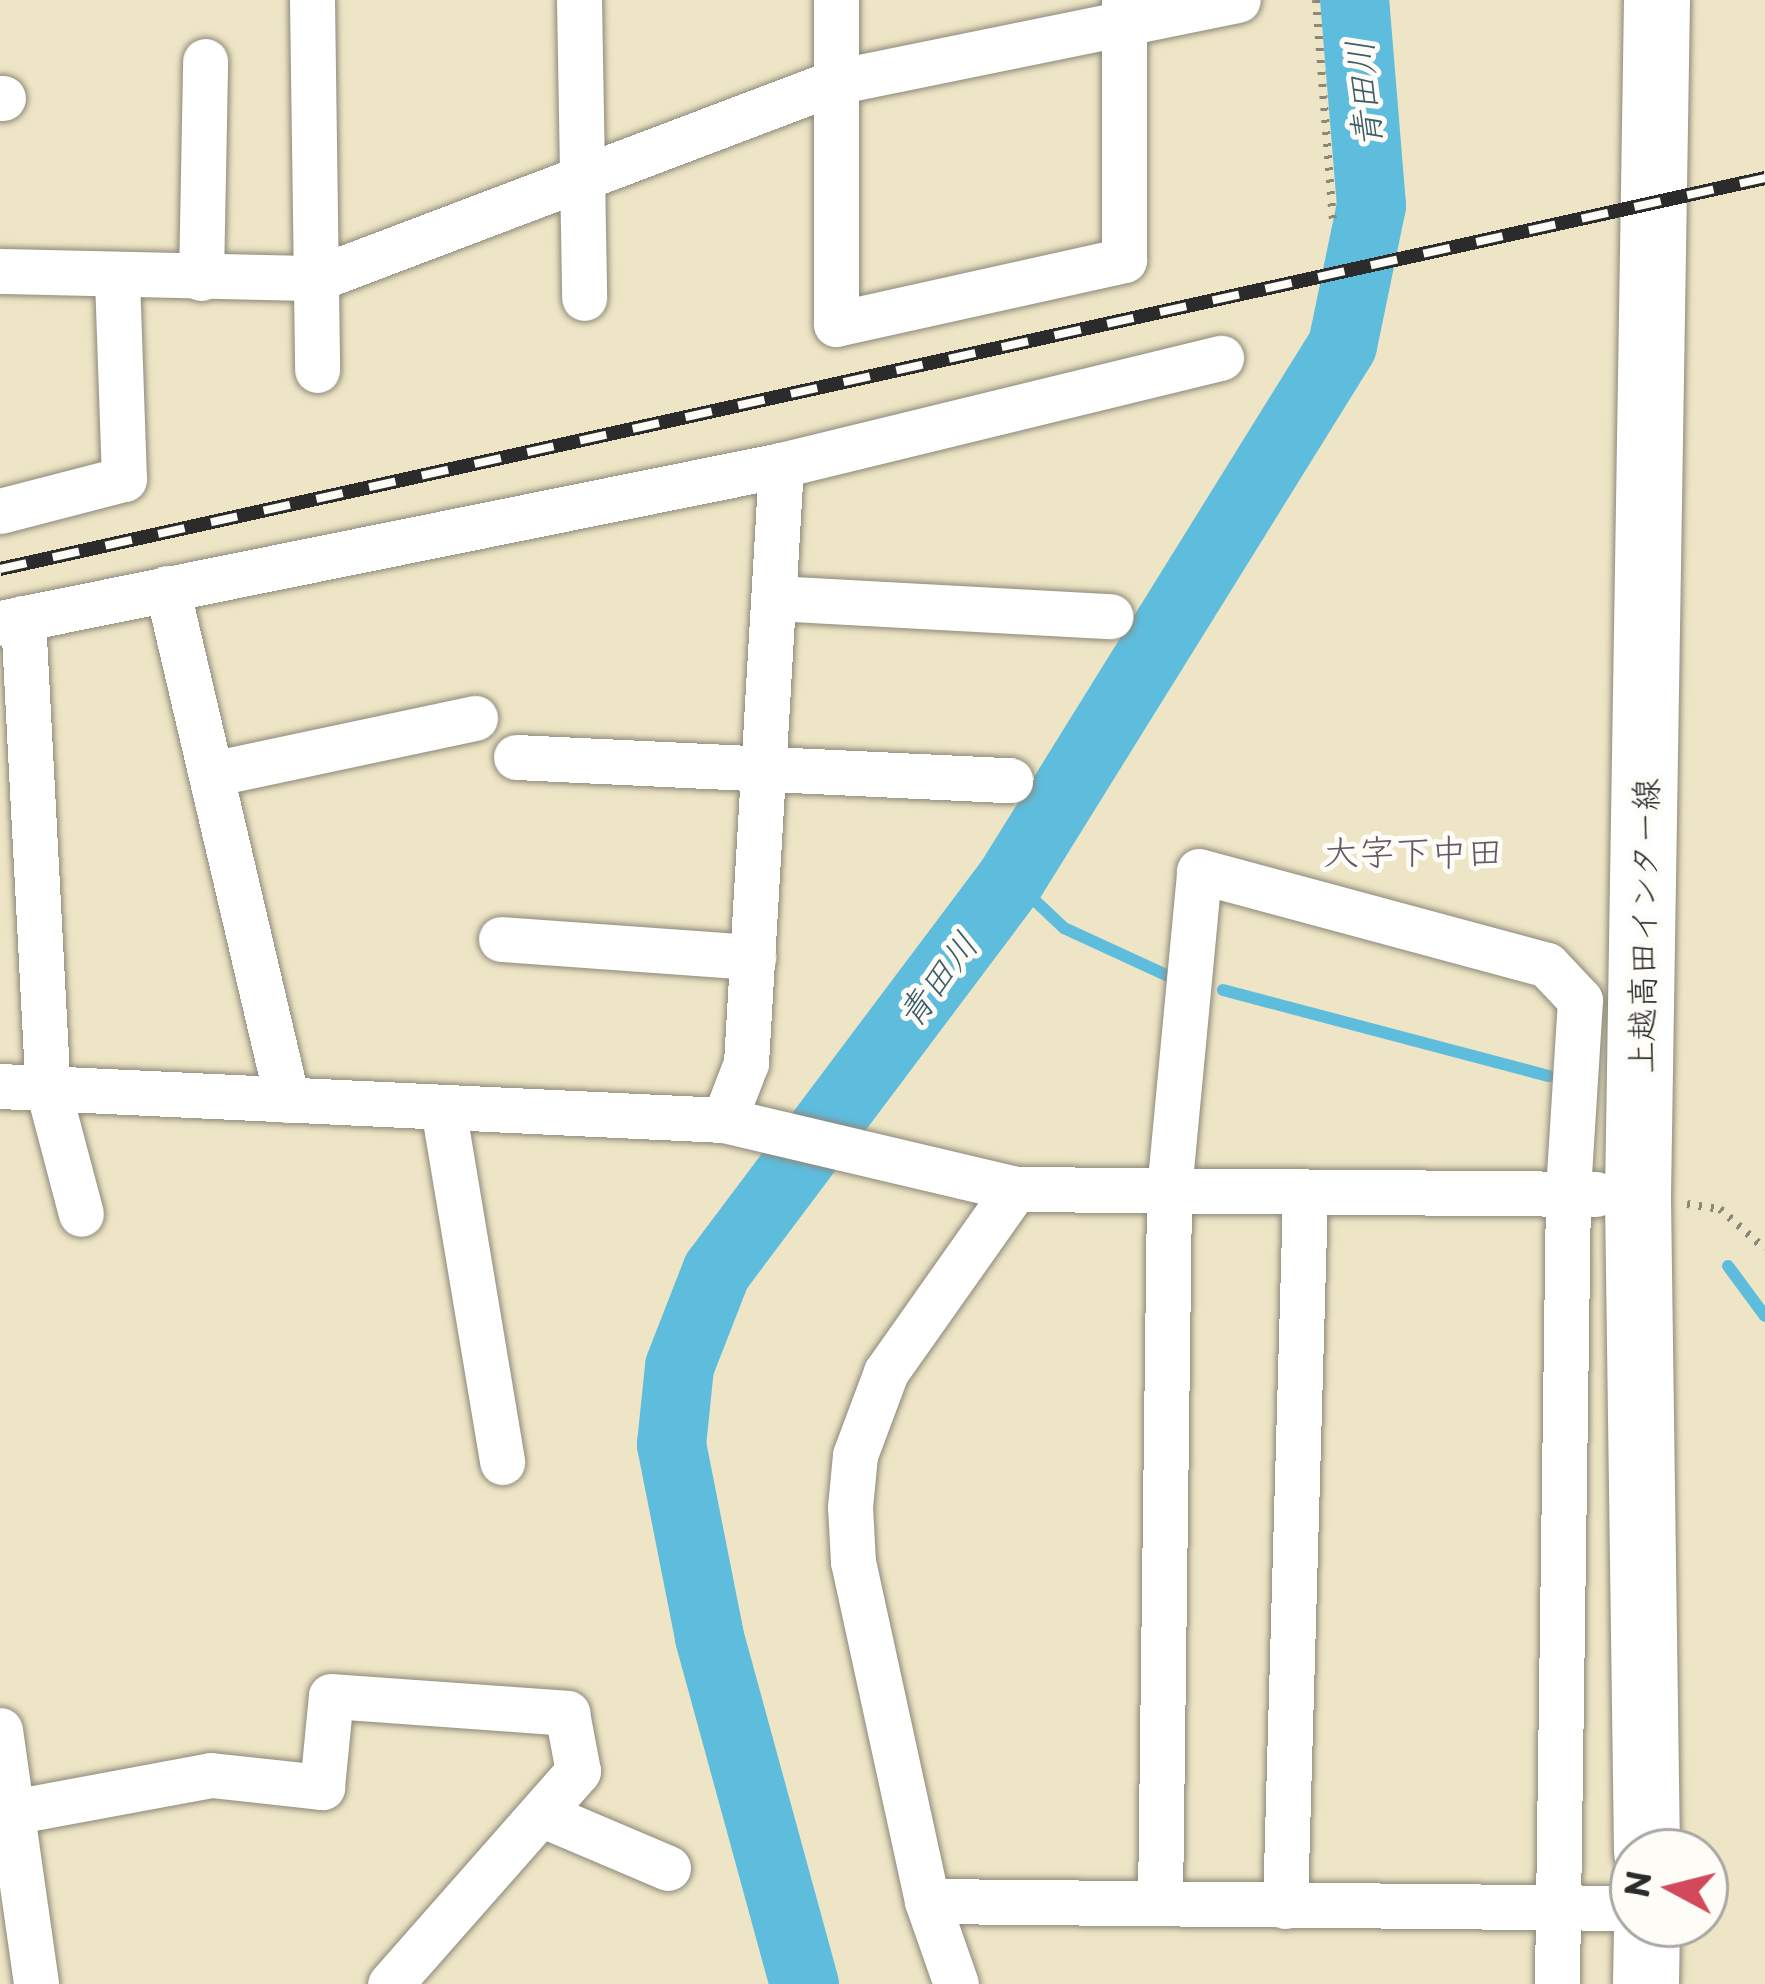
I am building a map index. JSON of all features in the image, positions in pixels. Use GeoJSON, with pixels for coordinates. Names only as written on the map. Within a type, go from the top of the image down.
{"type":"FeatureCollection","features":[{"type":"Feature","properties":{"kind":"main road","name":"上越高田インター線"},"geometry":{"type":"LineString","coordinates":[[1647,1828],[1638,1196],[1657,0]]}},
{"type":"Feature","properties":{"kind":"main road"},"geometry":{"type":"LineString","coordinates":[[1646,1984],[1647,1948]]}},
{"type":"Feature","properties":{"kind":"street"},"geometry":{"type":"LineString","coordinates":[[312,0],[317,370]]}},
{"type":"Feature","properties":{"kind":"street"},"geometry":{"type":"LineString","coordinates":[[579,0],[584,298]]}},
{"type":"Feature","properties":{"kind":"street"},"geometry":{"type":"LineString","coordinates":[[836,0],[836,324],[1124,260],[1124,12]]}},
{"type":"Feature","properties":{"kind":"street"},"geometry":{"type":"LineString","coordinates":[[0,271],[318,278],[836,82],[1124,12],[1238,0]]}},
{"type":"Feature","properties":{"kind":"street"},"geometry":{"type":"LineString","coordinates":[[201,278],[205,61]]}},
{"type":"Feature","properties":{"kind":"street"},"geometry":{"type":"LineString","coordinates":[[0,511],[124,478],[117,275]]}},
{"type":"Feature","properties":{"kind":"street"},"geometry":{"type":"LineString","coordinates":[[81,1214],[48,1089],[11,620],[781,465],[1221,358]]}},
{"type":"Feature","properties":{"kind":"street"},"geometry":{"type":"LineString","coordinates":[[745,1126],[781,465]]}},
{"type":"Feature","properties":{"kind":"street"},"geometry":{"type":"LineString","coordinates":[[167,588],[287,1100]]}},
{"type":"Feature","properties":{"kind":"street"},"geometry":{"type":"LineString","coordinates":[[774,598],[1111,616]]}},
{"type":"Feature","properties":{"kind":"street"},"geometry":{"type":"LineString","coordinates":[[211,774],[476,718]]}},
{"type":"Feature","properties":{"kind":"street"},"geometry":{"type":"LineString","coordinates":[[516,757],[763,773],[1010,780]]}},
{"type":"Feature","properties":{"kind":"street"},"geometry":{"type":"LineString","coordinates":[[1160,1902],[1169,1191],[1199,872],[1547,965],[1580,1000],[1568,1193],[1557,1984]]}},
{"type":"Feature","properties":{"kind":"street"},"geometry":{"type":"LineString","coordinates":[[501,939],[753,957]]}},
{"type":"Feature","properties":{"kind":"street"},"geometry":{"type":"LineString","coordinates":[[0,1086],[745,1126],[1015,1189],[1638,1196]]}},
{"type":"Feature","properties":{"kind":"street"},"geometry":{"type":"LineString","coordinates":[[443,1108],[502,1462]]}},
{"type":"Feature","properties":{"kind":"street"},"geometry":{"type":"LineString","coordinates":[[956,1984],[927,1901],[853,1562],[855,1455],[886,1372],[1015,1189]]}},
{"type":"Feature","properties":{"kind":"street"},"geometry":{"type":"LineString","coordinates":[[1285,1906],[1305,1193]]}},
{"type":"Feature","properties":{"kind":"street"},"geometry":{"type":"LineString","coordinates":[[12,1812],[212,1775],[322,1787],[332,1696],[567,1713],[578,1771],[390,1984]]}},
{"type":"Feature","properties":{"kind":"street"},"geometry":{"type":"LineString","coordinates":[[0,1730],[36,1984]]}},
{"type":"Feature","properties":{"kind":"street"},"geometry":{"type":"LineString","coordinates":[[541,1814],[668,1868]]}},
{"type":"Feature","properties":{"kind":"street"},"geometry":{"type":"LineString","coordinates":[[927,1901],[1609,1908]]}},
{"type":"Feature","properties":{"kind":"path"},"geometry":{"type":"LineString","coordinates":[[1316,0],[1334,224]]}},
{"type":"Feature","properties":{"kind":"path"},"geometry":{"type":"LineString","coordinates":[[1638,1196],[1720,1209],[1765,1249]]}},
{"type":"Feature","properties":{"kind":"waterway","name":"青田川"},"geometry":{"type":"LineString","coordinates":[[804,1984],[709,1636],[671,1444],[679,1366],[716,1271],[1011,878],[1342,345],[1371,205],[1354,0]]}},
{"type":"Feature","properties":{"kind":"waterway"},"geometry":{"type":"LineString","coordinates":[[1011,878],[1064,928],[1175,979]]}},
{"type":"Feature","properties":{"kind":"waterway"},"geometry":{"type":"LineString","coordinates":[[1223,990],[1549,1076]]}},
{"type":"Feature","properties":{"kind":"waterway"},"geometry":{"type":"LineString","coordinates":[[1728,1266],[1765,1316]]}},
{"type":"Feature","properties":{"kind":"railway"},"geometry":{"type":"LineString","coordinates":[[0,569],[1765,178]]}},
{"type":"Feature","properties":{"kind":"district","name":"大字下中田"},"geometry":{"type":"Point","coordinates":[1413,851]}}]}
